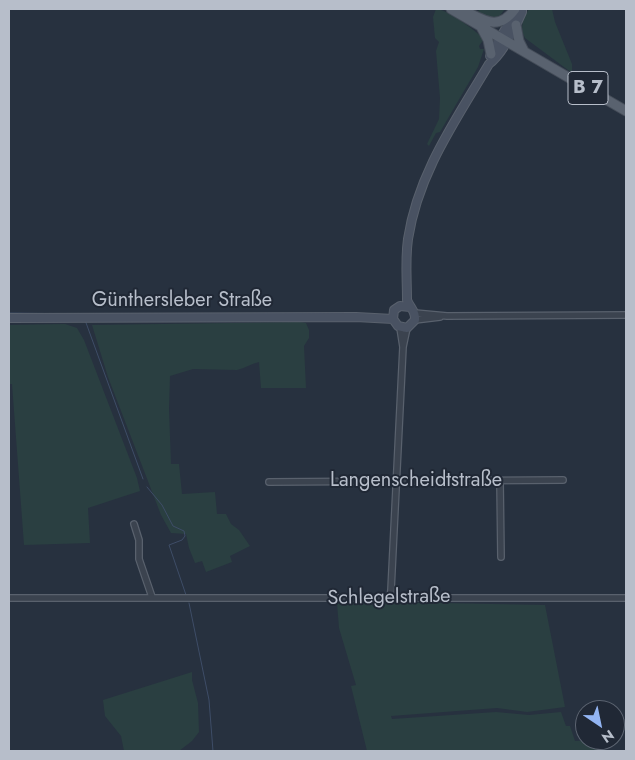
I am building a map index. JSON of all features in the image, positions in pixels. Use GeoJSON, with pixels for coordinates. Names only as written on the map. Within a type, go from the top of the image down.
{"type":"FeatureCollection","features":[{"type":"Feature","properties":{"kind":"main road","name":"B 7"},"geometry":{"type":"LineString","coordinates":[[451,9],[626,111]]}},
{"type":"Feature","properties":{"kind":"main road"},"geometry":{"type":"LineString","coordinates":[[462,9],[482,20],[493,23],[504,20],[518,9]]}},
{"type":"Feature","properties":{"kind":"main road"},"geometry":{"type":"LineString","coordinates":[[489,64],[488,60],[491,54],[516,25],[522,12],[518,9]]}},
{"type":"Feature","properties":{"kind":"main road"},"geometry":{"type":"LineString","coordinates":[[413,313],[404,328],[395,324],[393,316],[400,306],[406,275],[410,225],[423,181],[436,152],[489,64],[494,60],[518,9]]}},
{"type":"Feature","properties":{"kind":"main road"},"geometry":{"type":"LineString","coordinates":[[516,25],[519,41],[524,51]]}},
{"type":"Feature","properties":{"kind":"main road"},"geometry":{"type":"LineString","coordinates":[[481,27],[490,45],[491,54]]}},
{"type":"Feature","properties":{"kind":"main road"},"geometry":{"type":"LineString","coordinates":[[406,275],[408,300],[413,313]]}},
{"type":"Feature","properties":{"kind":"main road"},"geometry":{"type":"LineString","coordinates":[[400,306],[413,313]]}},
{"type":"Feature","properties":{"kind":"main road","name":"Günthersleber Straße"},"geometry":{"type":"LineString","coordinates":[[9,318],[393,316]]}},
{"type":"Feature","properties":{"kind":"street"},"geometry":{"type":"LineString","coordinates":[[413,313],[447,316],[626,315]]}},
{"type":"Feature","properties":{"kind":"street"},"geometry":{"type":"LineString","coordinates":[[390,597],[392,590],[404,328]]}},
{"type":"Feature","properties":{"kind":"street","name":"Langenscheidtstraße"},"geometry":{"type":"LineString","coordinates":[[269,482],[563,480]]}},
{"type":"Feature","properties":{"kind":"street"},"geometry":{"type":"LineString","coordinates":[[500,481],[501,557]]}},
{"type":"Feature","properties":{"kind":"street"},"geometry":{"type":"LineString","coordinates":[[134,524],[139,540],[139,559],[152,597]]}},
{"type":"Feature","properties":{"kind":"street","name":"Schlegelstraße"},"geometry":{"type":"LineString","coordinates":[[9,598],[626,598]]}},
{"type":"Feature","properties":{"kind":"green space"},"geometry":{"type":"Polygon","coordinates":[[[436,9],[454,16],[480,35],[484,39],[479,46],[480,49],[484,49],[478,67],[440,132],[436,133],[429,146],[427,144],[439,119],[440,98],[436,51],[439,42],[435,38],[433,17],[436,9]]]}},
{"type":"Feature","properties":{"kind":"green space"},"geometry":{"type":"Polygon","coordinates":[[[480,9],[505,9],[493,21],[477,13],[480,9]]]}},
{"type":"Feature","properties":{"kind":"green space"},"geometry":{"type":"Polygon","coordinates":[[[529,9],[552,9],[555,22],[572,64],[572,73],[525,38],[522,23],[529,9]]]}},
{"type":"Feature","properties":{"kind":"green space"},"geometry":{"type":"Polygon","coordinates":[[[306,323],[309,330],[309,338],[304,346],[306,388],[261,388],[259,362],[237,370],[193,369],[170,376],[171,464],[179,464],[182,494],[215,492],[217,514],[226,514],[231,524],[239,530],[250,546],[230,556],[232,562],[206,572],[202,561],[195,563],[186,534],[171,533],[161,515],[108,377],[92,325],[306,323]]]}},
{"type":"Feature","properties":{"kind":"green space"},"geometry":{"type":"Polygon","coordinates":[[[65,324],[77,328],[84,340],[137,478],[140,491],[88,508],[90,543],[24,545],[12,384],[9,384],[9,325],[65,324]]]}},
{"type":"Feature","properties":{"kind":"green space"},"geometry":{"type":"Polygon","coordinates":[[[337,603],[545,605],[565,707],[527,712],[497,708],[391,716],[392,719],[496,712],[529,715],[561,712],[566,726],[570,726],[575,741],[575,750],[598,751],[367,751],[351,686],[356,685],[339,628],[337,603]]]}},
{"type":"Feature","properties":{"kind":"green space"},"geometry":{"type":"Polygon","coordinates":[[[192,672],[192,680],[198,703],[199,732],[192,741],[179,751],[124,751],[121,736],[105,716],[103,700],[192,672]]]}},
{"type":"Feature","properties":{"kind":"waterway"},"geometry":{"type":"LineString","coordinates":[[9,313],[83,314]]}},
{"type":"Feature","properties":{"kind":"waterway"},"geometry":{"type":"LineString","coordinates":[[85,320],[143,479]]}},
{"type":"Feature","properties":{"kind":"waterway"},"geometry":{"type":"LineString","coordinates":[[147,487],[162,505],[173,526],[184,531],[185,536],[182,540],[169,545],[186,595]]}},
{"type":"Feature","properties":{"kind":"waterway"},"geometry":{"type":"LineString","coordinates":[[189,603],[209,700],[213,751]]}}]}
